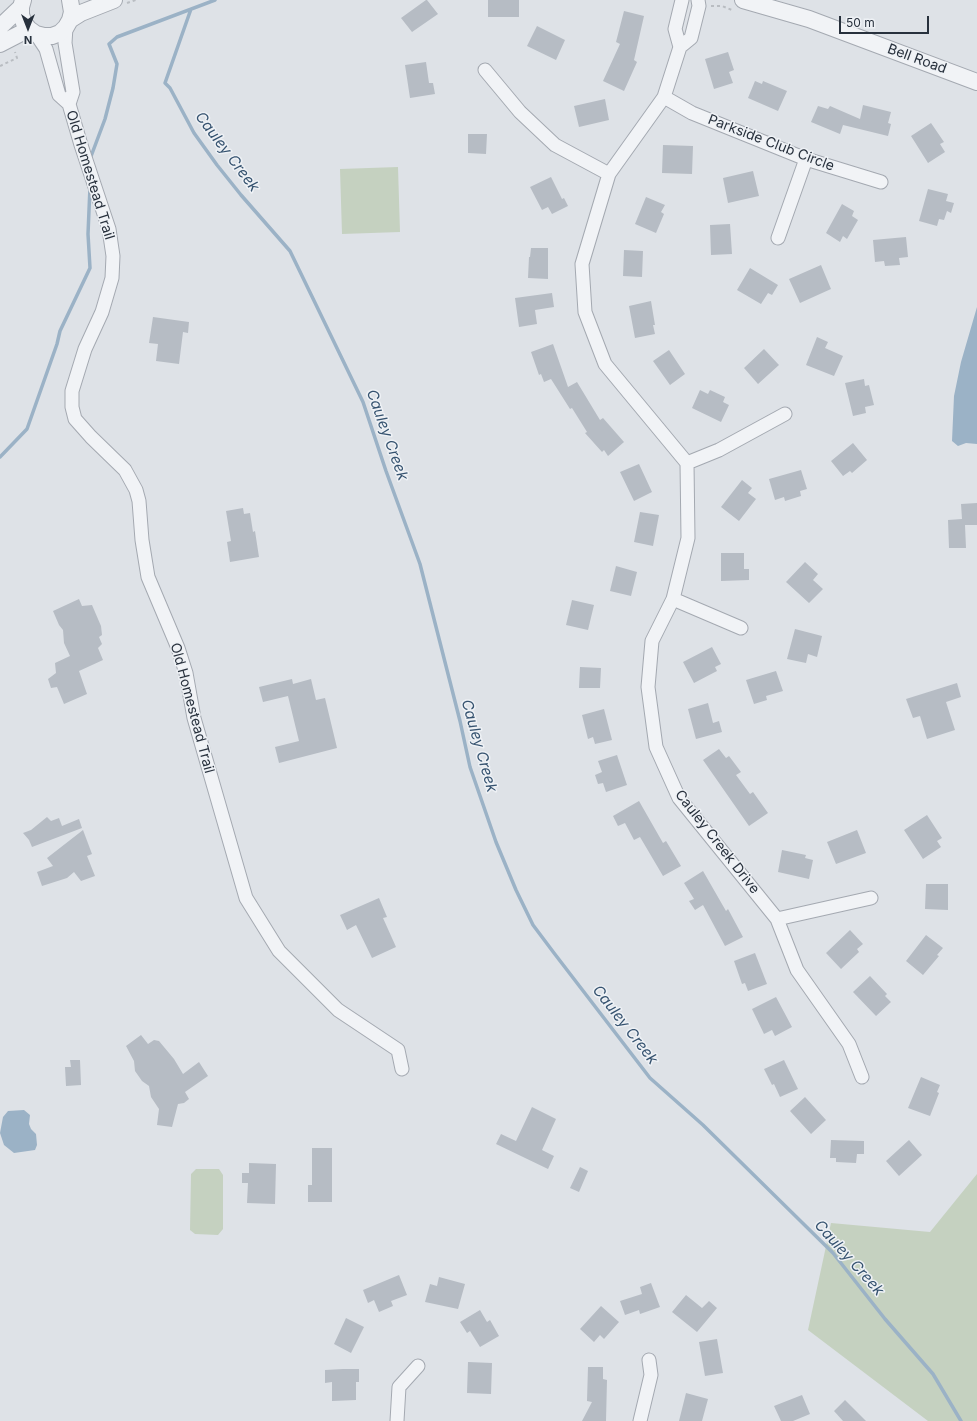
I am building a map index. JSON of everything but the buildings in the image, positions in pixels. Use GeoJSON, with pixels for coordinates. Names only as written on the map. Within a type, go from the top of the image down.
{"type":"FeatureCollection","features":[{"type":"Feature","properties":{"kind":"street"},"geometry":{"type":"LineString","coordinates":[[22,4],[21,15],[24,23],[46,49],[59,95],[69,104],[73,92],[65,42],[72,12],[70,0]]}},
{"type":"Feature","properties":{"kind":"street"},"geometry":{"type":"LineString","coordinates":[[0,44],[32,32],[44,36],[52,36],[60,33],[81,12],[114,0]]}},
{"type":"Feature","properties":{"kind":"street"},"geometry":{"type":"LineString","coordinates":[[682,0],[675,29],[680,46],[664,97],[609,174],[582,264],[585,312],[606,364],[687,463],[719,450],[785,414]]}},
{"type":"Feature","properties":{"kind":"street"},"geometry":{"type":"LineString","coordinates":[[680,46],[692,38],[698,3]]}},
{"type":"Feature","properties":{"kind":"street"},"geometry":{"type":"LineString","coordinates":[[0,28],[22,4]]}},
{"type":"Feature","properties":{"kind":"street","name":"Bell Road"},"geometry":{"type":"LineString","coordinates":[[739,6],[809,19],[977,82]]}},
{"type":"Feature","properties":{"kind":"street"},"geometry":{"type":"LineString","coordinates":[[485,70],[520,112],[555,145],[609,174]]}},
{"type":"Feature","properties":{"kind":"street","name":"Parkside Club Circle"},"geometry":{"type":"LineString","coordinates":[[664,97],[692,113],[806,158],[881,182]]}},
{"type":"Feature","properties":{"kind":"street","name":"Old Homestead Trail"},"geometry":{"type":"LineString","coordinates":[[69,104],[109,229],[113,256],[112,278],[102,312],[85,349],[72,391],[72,407],[75,418],[91,437],[125,470],[136,490],[139,501],[142,540],[148,577],[178,648],[186,673],[194,718],[246,898],[279,951],[338,1010],[398,1050],[402,1069]]}},
{"type":"Feature","properties":{"kind":"street"},"geometry":{"type":"LineString","coordinates":[[778,238],[806,158]]}},
{"type":"Feature","properties":{"kind":"street","name":"Cauley Creek Drive"},"geometry":{"type":"LineString","coordinates":[[687,463],[688,538],[673,598],[652,641],[648,688],[656,747],[679,798],[777,919],[797,970],[849,1044],[862,1077]]}},
{"type":"Feature","properties":{"kind":"street"},"geometry":{"type":"LineString","coordinates":[[673,598],[741,628]]}},
{"type":"Feature","properties":{"kind":"street"},"geometry":{"type":"LineString","coordinates":[[777,919],[871,898]]}},
{"type":"Feature","properties":{"kind":"street"},"geometry":{"type":"LineString","coordinates":[[640,1421],[651,1375],[650,1360]]}},
{"type":"Feature","properties":{"kind":"street"},"geometry":{"type":"LineString","coordinates":[[397,1421],[399,1388],[418,1366]]}},
{"type":"Feature","properties":{"kind":"path"},"geometry":{"type":"LineString","coordinates":[[698,3],[722,6],[739,6]]}},
{"type":"Feature","properties":{"kind":"green space"},"geometry":{"type":"Polygon","coordinates":[[[398,167],[400,232],[342,234],[340,169],[398,167]]]}},
{"type":"Feature","properties":{"kind":"green space"},"geometry":{"type":"Polygon","coordinates":[[[196,1169],[219,1169],[223,1175],[223,1229],[218,1235],[195,1234],[190,1230],[191,1174],[196,1169]]]}},
{"type":"Feature","properties":{"kind":"green space"},"geometry":{"type":"Polygon","coordinates":[[[977,1174],[977,1421],[928,1421],[808,1330],[831,1223],[930,1232],[977,1174]]]}},
{"type":"Feature","properties":{"kind":"water"},"geometry":{"type":"Polygon","coordinates":[[[977,307],[977,444],[966,443],[958,446],[952,441],[954,396],[961,362],[977,307]]]}},
{"type":"Feature","properties":{"kind":"water"},"geometry":{"type":"Polygon","coordinates":[[[24,1110],[30,1115],[29,1124],[31,1129],[36,1134],[37,1145],[35,1150],[14,1153],[4,1145],[0,1133],[3,1117],[8,1111],[24,1110]]]}},
{"type":"Feature","properties":{"kind":"waterway"},"geometry":{"type":"LineString","coordinates":[[90,159],[105,119],[113,88],[117,64],[109,44],[117,37],[215,0]]}},
{"type":"Feature","properties":{"kind":"waterway","name":"Cauley Creek"},"geometry":{"type":"LineString","coordinates":[[191,9],[165,83],[170,88],[194,133],[217,165],[290,251],[363,402],[386,471],[420,564],[460,721],[470,767],[496,842],[516,890],[533,925],[650,1078],[703,1125],[833,1253],[885,1319],[933,1374],[961,1421]]}},
{"type":"Feature","properties":{"kind":"waterway"},"geometry":{"type":"LineString","coordinates":[[0,457],[27,429],[57,344],[60,331],[90,268],[88,234],[90,187]]}}]}
